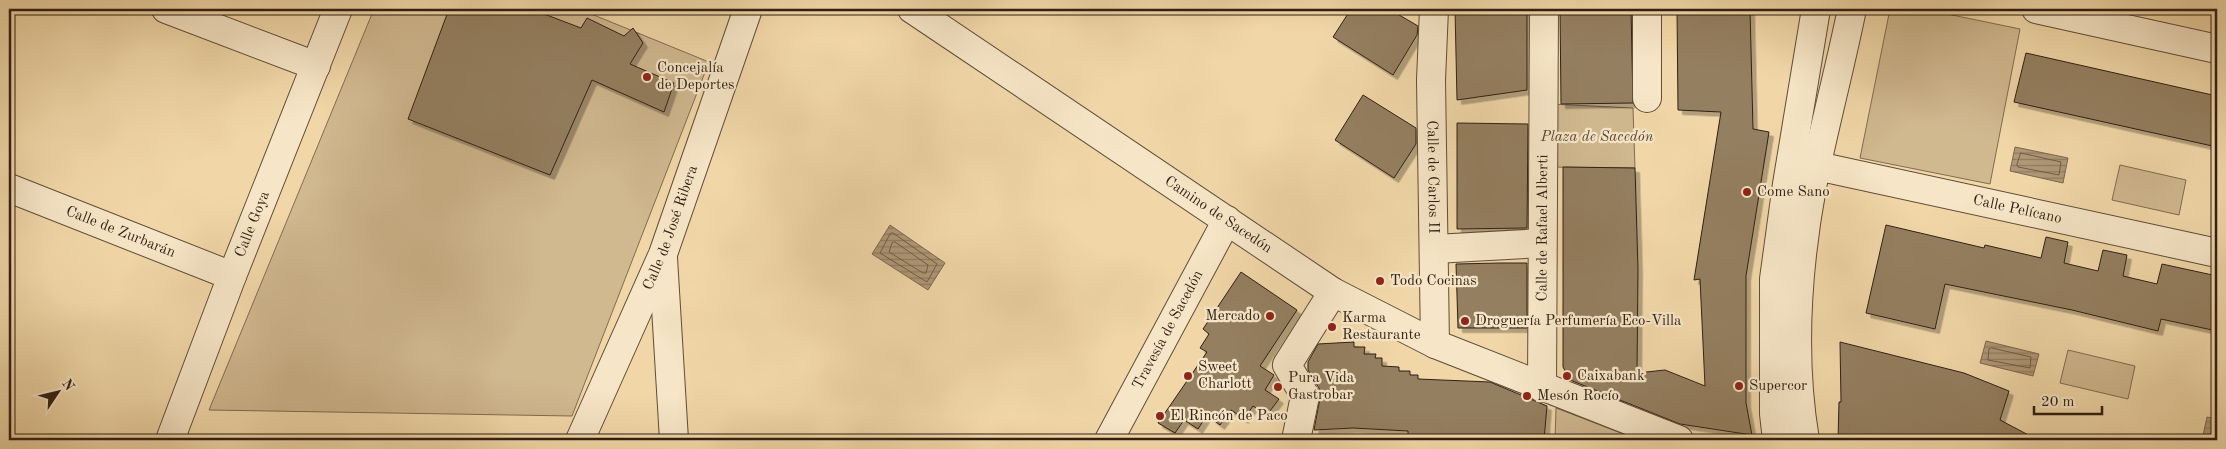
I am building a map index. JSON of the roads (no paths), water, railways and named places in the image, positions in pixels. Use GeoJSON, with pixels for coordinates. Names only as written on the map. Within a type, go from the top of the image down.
{"type":"FeatureCollection","features":[{"type":"Feature","properties":{"kind":"street"},"geometry":{"type":"LineString","coordinates":[[166,9],[316,66]]}},
{"type":"Feature","properties":{"kind":"street","name":"Calle Goya"},"geometry":{"type":"LineString","coordinates":[[170,440],[232,276],[338,9]]}},
{"type":"Feature","properties":{"kind":"street","name":"Calle de José Ribera"},"geometry":{"type":"LineString","coordinates":[[580,440],[663,254],[748,9]]}},
{"type":"Feature","properties":{"kind":"street","name":"Camino de Sacedón"},"geometry":{"type":"LineString","coordinates":[[912,9],[1333,292],[1435,344],[1542,388],[1679,440]]}},
{"type":"Feature","properties":{"kind":"street","name":"Calle de Carlos II"},"geometry":{"type":"LineString","coordinates":[[1434,9],[1431,80],[1435,344]]}},
{"type":"Feature","properties":{"kind":"street","name":"Calle de Rafael Alberti"},"geometry":{"type":"LineString","coordinates":[[1542,388],[1544,9]]}},
{"type":"Feature","properties":{"kind":"street"},"geometry":{"type":"LineString","coordinates":[[1647,9],[1647,98]]}},
{"type":"Feature","properties":{"kind":"street"},"geometry":{"type":"LineString","coordinates":[[1776,440],[1774,414],[1774,279],[1787,184],[1816,9]]}},
{"type":"Feature","properties":{"kind":"street"},"geometry":{"type":"LineString","coordinates":[[1805,440],[1800,412],[1798,300],[1804,238],[1817,166],[1852,9]]}},
{"type":"Feature","properties":{"kind":"street"},"geometry":{"type":"LineString","coordinates":[[2036,9],[2217,48]]}},
{"type":"Feature","properties":{"kind":"street","name":"Calle Pelícano"},"geometry":{"type":"LineString","coordinates":[[1817,166],[2217,253]]}},
{"type":"Feature","properties":{"kind":"street","name":"Calle de Zurbarán"},"geometry":{"type":"LineString","coordinates":[[9,188],[232,276]]}},
{"type":"Feature","properties":{"kind":"street","name":"Travesía de Sacedón"},"geometry":{"type":"LineString","coordinates":[[1109,440],[1227,220]]}},
{"type":"Feature","properties":{"kind":"street"},"geometry":{"type":"LineString","coordinates":[[1434,249],[1542,243]]}},
{"type":"Feature","properties":{"kind":"street"},"geometry":{"type":"LineString","coordinates":[[663,254],[674,440]]}},
{"type":"Feature","properties":{"kind":"street"},"geometry":{"type":"LineString","coordinates":[[1296,440],[1305,396],[1287,365],[1333,292]]}},
{"type":"Feature","properties":{"kind":"water"},"geometry":{"type":"Polygon","coordinates":[[[2015,147],[2068,158],[2063,183],[2010,171],[2015,147]]]}},
{"type":"Feature","properties":{"kind":"water"},"geometry":{"type":"Polygon","coordinates":[[[890,225],[945,263],[928,290],[872,254],[890,225]]]}},
{"type":"Feature","properties":{"kind":"water"},"geometry":{"type":"Polygon","coordinates":[[[1986,341],[2039,354],[2033,376],[1980,363],[1986,341]]]}},
{"type":"Feature","properties":{"kind":"water"},"geometry":{"type":"Polygon","coordinates":[[[2207,417],[2217,419],[2216,440],[2202,440],[2207,417]]]}},
{"type":"Feature","properties":{"kind":"place","name":"Concejalía de Deportes"},"geometry":{"type":"Point","coordinates":[647,77]}},
{"type":"Feature","properties":{"kind":"place","name":"Come Sano"},"geometry":{"type":"Point","coordinates":[1747,192]}},
{"type":"Feature","properties":{"kind":"place","name":"Todo Cocinas"},"geometry":{"type":"Point","coordinates":[1380,281]}},
{"type":"Feature","properties":{"kind":"place","name":"Mercado"},"geometry":{"type":"Point","coordinates":[1270,316]}},
{"type":"Feature","properties":{"kind":"place","name":"Droguería Perfumería Eco-Villa"},"geometry":{"type":"Point","coordinates":[1465,321]}},
{"type":"Feature","properties":{"kind":"place","name":"Karma Restaurante"},"geometry":{"type":"Point","coordinates":[1332,327]}},
{"type":"Feature","properties":{"kind":"place","name":"Sweet Charlott"},"geometry":{"type":"Point","coordinates":[1188,376]}},
{"type":"Feature","properties":{"kind":"place","name":"Caixabank"},"geometry":{"type":"Point","coordinates":[1567,376]}},
{"type":"Feature","properties":{"kind":"place","name":"Supercor"},"geometry":{"type":"Point","coordinates":[1739,386]}},
{"type":"Feature","properties":{"kind":"place","name":"Pura Vida Gastrobar"},"geometry":{"type":"Point","coordinates":[1278,387]}},
{"type":"Feature","properties":{"kind":"place","name":"Mesón Rocío"},"geometry":{"type":"Point","coordinates":[1527,396]}},
{"type":"Feature","properties":{"kind":"place","name":"El Rincón de Paco"},"geometry":{"type":"Point","coordinates":[1160,416]}},
{"type":"Feature","properties":{"kind":"park label","name":"Plaza de Sacedón"},"geometry":{"type":"Point","coordinates":[1597,137]}}]}
